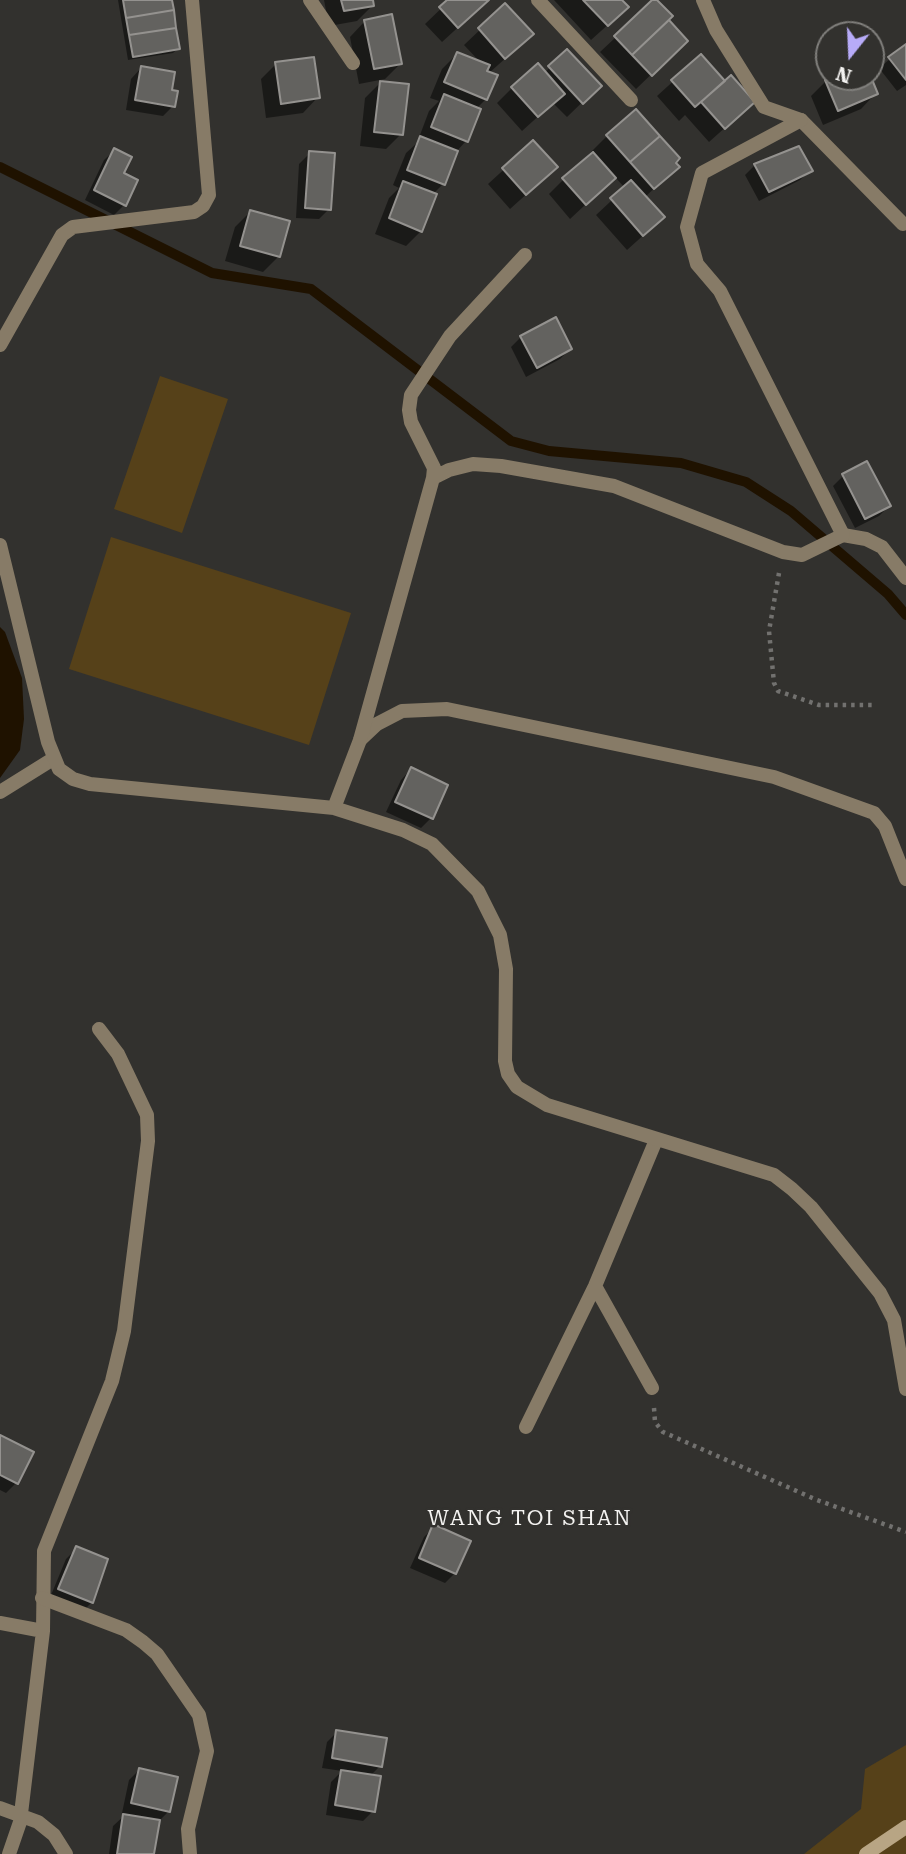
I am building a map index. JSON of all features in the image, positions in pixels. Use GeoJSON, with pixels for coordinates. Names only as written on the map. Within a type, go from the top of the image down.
{"type":"FeatureCollection","features":[{"type":"Feature","properties":{"kind":"main road"},"geometry":{"type":"LineString","coordinates":[[866,1854],[906,1827]]}},
{"type":"Feature","properties":{"kind":"street"},"geometry":{"type":"LineString","coordinates":[[0,345],[62,235],[73,227],[194,212],[204,206],[209,195],[192,0]]}},
{"type":"Feature","properties":{"kind":"street"},"geometry":{"type":"LineString","coordinates":[[310,0],[354,63]]}},
{"type":"Feature","properties":{"kind":"street"},"geometry":{"type":"LineString","coordinates":[[538,0],[631,100]]}},
{"type":"Feature","properties":{"kind":"street"},"geometry":{"type":"LineString","coordinates":[[703,0],[716,30],[764,107],[801,120],[903,224]]}},
{"type":"Feature","properties":{"kind":"street"},"geometry":{"type":"LineString","coordinates":[[801,120],[702,173],[687,227],[697,264],[720,291],[844,535]]}},
{"type":"Feature","properties":{"kind":"street"},"geometry":{"type":"LineString","coordinates":[[334,808],[360,740],[433,478],[433,468],[411,422],[411,395],[450,336],[525,255]]}},
{"type":"Feature","properties":{"kind":"street"},"geometry":{"type":"LineString","coordinates":[[433,478],[449,470],[473,464],[501,466],[614,486],[783,552],[802,555],[844,535],[866,539],[882,547],[906,578]]}},
{"type":"Feature","properties":{"kind":"street"},"geometry":{"type":"LineString","coordinates":[[0,544],[7,586],[53,759],[66,776],[90,784],[334,808],[403,830],[432,844],[478,891],[500,934],[506,970],[505,1061],[508,1074],[517,1087],[547,1105],[775,1175],[811,1207],[880,1293],[894,1320],[906,1389]]}},
{"type":"Feature","properties":{"kind":"street"},"geometry":{"type":"LineString","coordinates":[[360,740],[377,724],[402,711],[447,709],[774,777],[874,813],[885,826],[906,879]]}},
{"type":"Feature","properties":{"kind":"street"},"geometry":{"type":"LineString","coordinates":[[0,792],[53,759]]}},
{"type":"Feature","properties":{"kind":"street"},"geometry":{"type":"LineString","coordinates":[[9,1854],[16,1838],[20,1813],[43,1631],[44,1551],[49,1532],[100,1416],[124,1331],[148,1141],[147,1115],[118,1054],[99,1028]]}},
{"type":"Feature","properties":{"kind":"street"},"geometry":{"type":"LineString","coordinates":[[526,1427],[595,1286],[656,1140]]}},
{"type":"Feature","properties":{"kind":"street"},"geometry":{"type":"LineString","coordinates":[[595,1286],[652,1388]]}},
{"type":"Feature","properties":{"kind":"street"},"geometry":{"type":"LineString","coordinates":[[42,1598],[126,1630],[143,1642],[157,1654],[199,1715],[207,1751],[188,1829],[190,1854]]}},
{"type":"Feature","properties":{"kind":"street"},"geometry":{"type":"LineString","coordinates":[[0,1623],[43,1631]]}},
{"type":"Feature","properties":{"kind":"street"},"geometry":{"type":"LineString","coordinates":[[0,1808],[20,1813],[54,1835],[66,1854]]}},
{"type":"Feature","properties":{"kind":"path"},"geometry":{"type":"LineString","coordinates":[[783,552],[769,631],[774,683],[778,691],[819,705],[872,705]]}},
{"type":"Feature","properties":{"kind":"path"},"geometry":{"type":"LineString","coordinates":[[652,1388],[655,1422],[663,1432],[817,1500],[906,1531]]}},
{"type":"Feature","properties":{"kind":"shaded area"},"geometry":{"type":"Polygon","coordinates":[[[160,376],[228,399],[182,533],[114,509],[160,376]]]}},
{"type":"Feature","properties":{"kind":"shaded area"},"geometry":{"type":"Polygon","coordinates":[[[111,537],[351,613],[309,745],[69,669],[111,537]]]}},
{"type":"Feature","properties":{"kind":"shaded area"},"geometry":{"type":"Polygon","coordinates":[[[0,627],[5,632],[22,678],[24,719],[20,750],[0,778],[0,627]]]}},
{"type":"Feature","properties":{"kind":"shaded area"},"geometry":{"type":"Polygon","coordinates":[[[906,1745],[906,1854],[804,1854],[861,1809],[865,1769],[906,1745]]]}},
{"type":"Feature","properties":{"kind":"building"},"geometry":{"type":"Polygon","coordinates":[[[123,0],[172,0],[174,10],[126,18],[123,0]]]}},
{"type":"Feature","properties":{"kind":"building"},"geometry":{"type":"Polygon","coordinates":[[[341,0],[373,0],[374,6],[344,11],[341,0]]]}},
{"type":"Feature","properties":{"kind":"building"},"geometry":{"type":"Polygon","coordinates":[[[447,0],[489,0],[458,28],[439,7],[447,0]]]}},
{"type":"Feature","properties":{"kind":"building"},"geometry":{"type":"Polygon","coordinates":[[[583,0],[622,0],[629,7],[608,26],[583,0]]]}},
{"type":"Feature","properties":{"kind":"building"},"geometry":{"type":"Polygon","coordinates":[[[652,0],[657,0],[673,16],[632,55],[614,36],[652,0]]]}},
{"type":"Feature","properties":{"kind":"building"},"geometry":{"type":"Polygon","coordinates":[[[505,3],[534,34],[505,59],[478,28],[505,3]]]}},
{"type":"Feature","properties":{"kind":"building"},"geometry":{"type":"Polygon","coordinates":[[[174,10],[176,28],[129,35],[126,18],[174,10]]]}},
{"type":"Feature","properties":{"kind":"building"},"geometry":{"type":"Polygon","coordinates":[[[392,14],[402,64],[374,69],[364,20],[392,14]]]}},
{"type":"Feature","properties":{"kind":"building"},"geometry":{"type":"Polygon","coordinates":[[[669,20],[688,41],[652,76],[632,55],[669,20]]]}},
{"type":"Feature","properties":{"kind":"building"},"geometry":{"type":"Polygon","coordinates":[[[176,28],[180,49],[133,57],[129,35],[176,28]]]}},
{"type":"Feature","properties":{"kind":"building"},"geometry":{"type":"Polygon","coordinates":[[[906,44],[906,80],[888,57],[906,44]]]}},
{"type":"Feature","properties":{"kind":"building"},"geometry":{"type":"Polygon","coordinates":[[[567,49],[602,86],[583,104],[548,66],[567,49]]]}},
{"type":"Feature","properties":{"kind":"building"},"geometry":{"type":"Polygon","coordinates":[[[457,52],[490,65],[487,71],[498,75],[487,100],[444,82],[457,52]]]}},
{"type":"Feature","properties":{"kind":"building"},"geometry":{"type":"Polygon","coordinates":[[[701,54],[725,81],[695,107],[671,80],[701,54]]]}},
{"type":"Feature","properties":{"kind":"building"},"geometry":{"type":"Polygon","coordinates":[[[314,57],[320,98],[281,104],[275,62],[314,57]]]}},
{"type":"Feature","properties":{"kind":"building"},"geometry":{"type":"Polygon","coordinates":[[[538,63],[565,94],[538,117],[511,87],[538,63]]]}},
{"type":"Feature","properties":{"kind":"building"},"geometry":{"type":"Polygon","coordinates":[[[141,66],[175,72],[172,90],[178,91],[175,107],[135,100],[141,66]]]}},
{"type":"Feature","properties":{"kind":"building"},"geometry":{"type":"Polygon","coordinates":[[[731,75],[755,102],[725,129],[701,102],[731,75]]]}},
{"type":"Feature","properties":{"kind":"building"},"geometry":{"type":"Polygon","coordinates":[[[380,81],[409,84],[403,135],[374,132],[380,81]]]}},
{"type":"Feature","properties":{"kind":"building"},"geometry":{"type":"Polygon","coordinates":[[[830,91],[877,91],[878,94],[838,111],[830,91]]]}},
{"type":"Feature","properties":{"kind":"building"},"geometry":{"type":"Polygon","coordinates":[[[444,94],[481,109],[468,142],[431,127],[444,94]]]}},
{"type":"Feature","properties":{"kind":"building"},"geometry":{"type":"Polygon","coordinates":[[[636,109],[660,136],[630,162],[606,135],[636,109]]]}},
{"type":"Feature","properties":{"kind":"building"},"geometry":{"type":"Polygon","coordinates":[[[420,136],[458,151],[445,185],[407,170],[420,136]]]}},
{"type":"Feature","properties":{"kind":"building"},"geometry":{"type":"Polygon","coordinates":[[[660,136],[680,158],[676,163],[680,167],[654,189],[630,162],[660,136]]]}},
{"type":"Feature","properties":{"kind":"building"},"geometry":{"type":"Polygon","coordinates":[[[533,140],[558,167],[526,195],[502,168],[533,140]]]}},
{"type":"Feature","properties":{"kind":"building"},"geometry":{"type":"Polygon","coordinates":[[[799,146],[813,171],[769,192],[754,164],[799,146]]]}},
{"type":"Feature","properties":{"kind":"building"},"geometry":{"type":"Polygon","coordinates":[[[114,148],[132,157],[124,173],[138,180],[126,206],[94,190],[114,148]]]}},
{"type":"Feature","properties":{"kind":"building"},"geometry":{"type":"Polygon","coordinates":[[[309,151],[335,153],[331,210],[305,208],[309,151]]]}},
{"type":"Feature","properties":{"kind":"building"},"geometry":{"type":"Polygon","coordinates":[[[593,152],[616,178],[586,205],[562,178],[593,152]]]}},
{"type":"Feature","properties":{"kind":"building"},"geometry":{"type":"Polygon","coordinates":[[[631,180],[665,217],[643,236],[610,198],[631,180]]]}},
{"type":"Feature","properties":{"kind":"building"},"geometry":{"type":"Polygon","coordinates":[[[403,181],[437,194],[422,232],[389,218],[403,181]]]}},
{"type":"Feature","properties":{"kind":"building"},"geometry":{"type":"Polygon","coordinates":[[[250,210],[290,221],[280,257],[240,246],[250,210]]]}},
{"type":"Feature","properties":{"kind":"building"},"geometry":{"type":"Polygon","coordinates":[[[556,317],[572,349],[537,368],[520,336],[556,317]]]}},
{"type":"Feature","properties":{"kind":"building"},"geometry":{"type":"Polygon","coordinates":[[[867,461],[891,506],[865,519],[842,474],[867,461]]]}},
{"type":"Feature","properties":{"kind":"building"},"geometry":{"type":"Polygon","coordinates":[[[411,767],[448,785],[433,819],[395,802],[411,767]]]}},
{"type":"Feature","properties":{"kind":"building"},"geometry":{"type":"Polygon","coordinates":[[[0,1435],[34,1452],[18,1484],[0,1475],[0,1435]]]}},
{"type":"Feature","properties":{"kind":"building"},"geometry":{"type":"Polygon","coordinates":[[[433,1524],[471,1541],[456,1574],[419,1558],[433,1524]]]}},
{"type":"Feature","properties":{"kind":"building"},"geometry":{"type":"Polygon","coordinates":[[[76,1546],[108,1559],[93,1603],[58,1589],[76,1546]]]}},
{"type":"Feature","properties":{"kind":"building"},"geometry":{"type":"Polygon","coordinates":[[[336,1730],[387,1738],[382,1767],[332,1758],[336,1730]]]}},
{"type":"Feature","properties":{"kind":"building"},"geometry":{"type":"Polygon","coordinates":[[[139,1768],[178,1777],[170,1812],[131,1803],[139,1768]]]}},
{"type":"Feature","properties":{"kind":"building"},"geometry":{"type":"Polygon","coordinates":[[[341,1770],[381,1776],[375,1812],[335,1805],[341,1770]]]}},
{"type":"Feature","properties":{"kind":"building"},"geometry":{"type":"Polygon","coordinates":[[[123,1814],[160,1820],[154,1854],[117,1854],[123,1814]]]}},
{"type":"Feature","properties":{"kind":"waterway"},"geometry":{"type":"LineString","coordinates":[[0,167],[212,273],[311,289],[511,441],[549,451],[681,463],[746,482],[791,511],[888,594],[906,615]]}},
{"type":"Feature","properties":{"kind":"district","name":"WANG TOI SHAN"},"geometry":{"type":"Point","coordinates":[530,1519]}}]}
